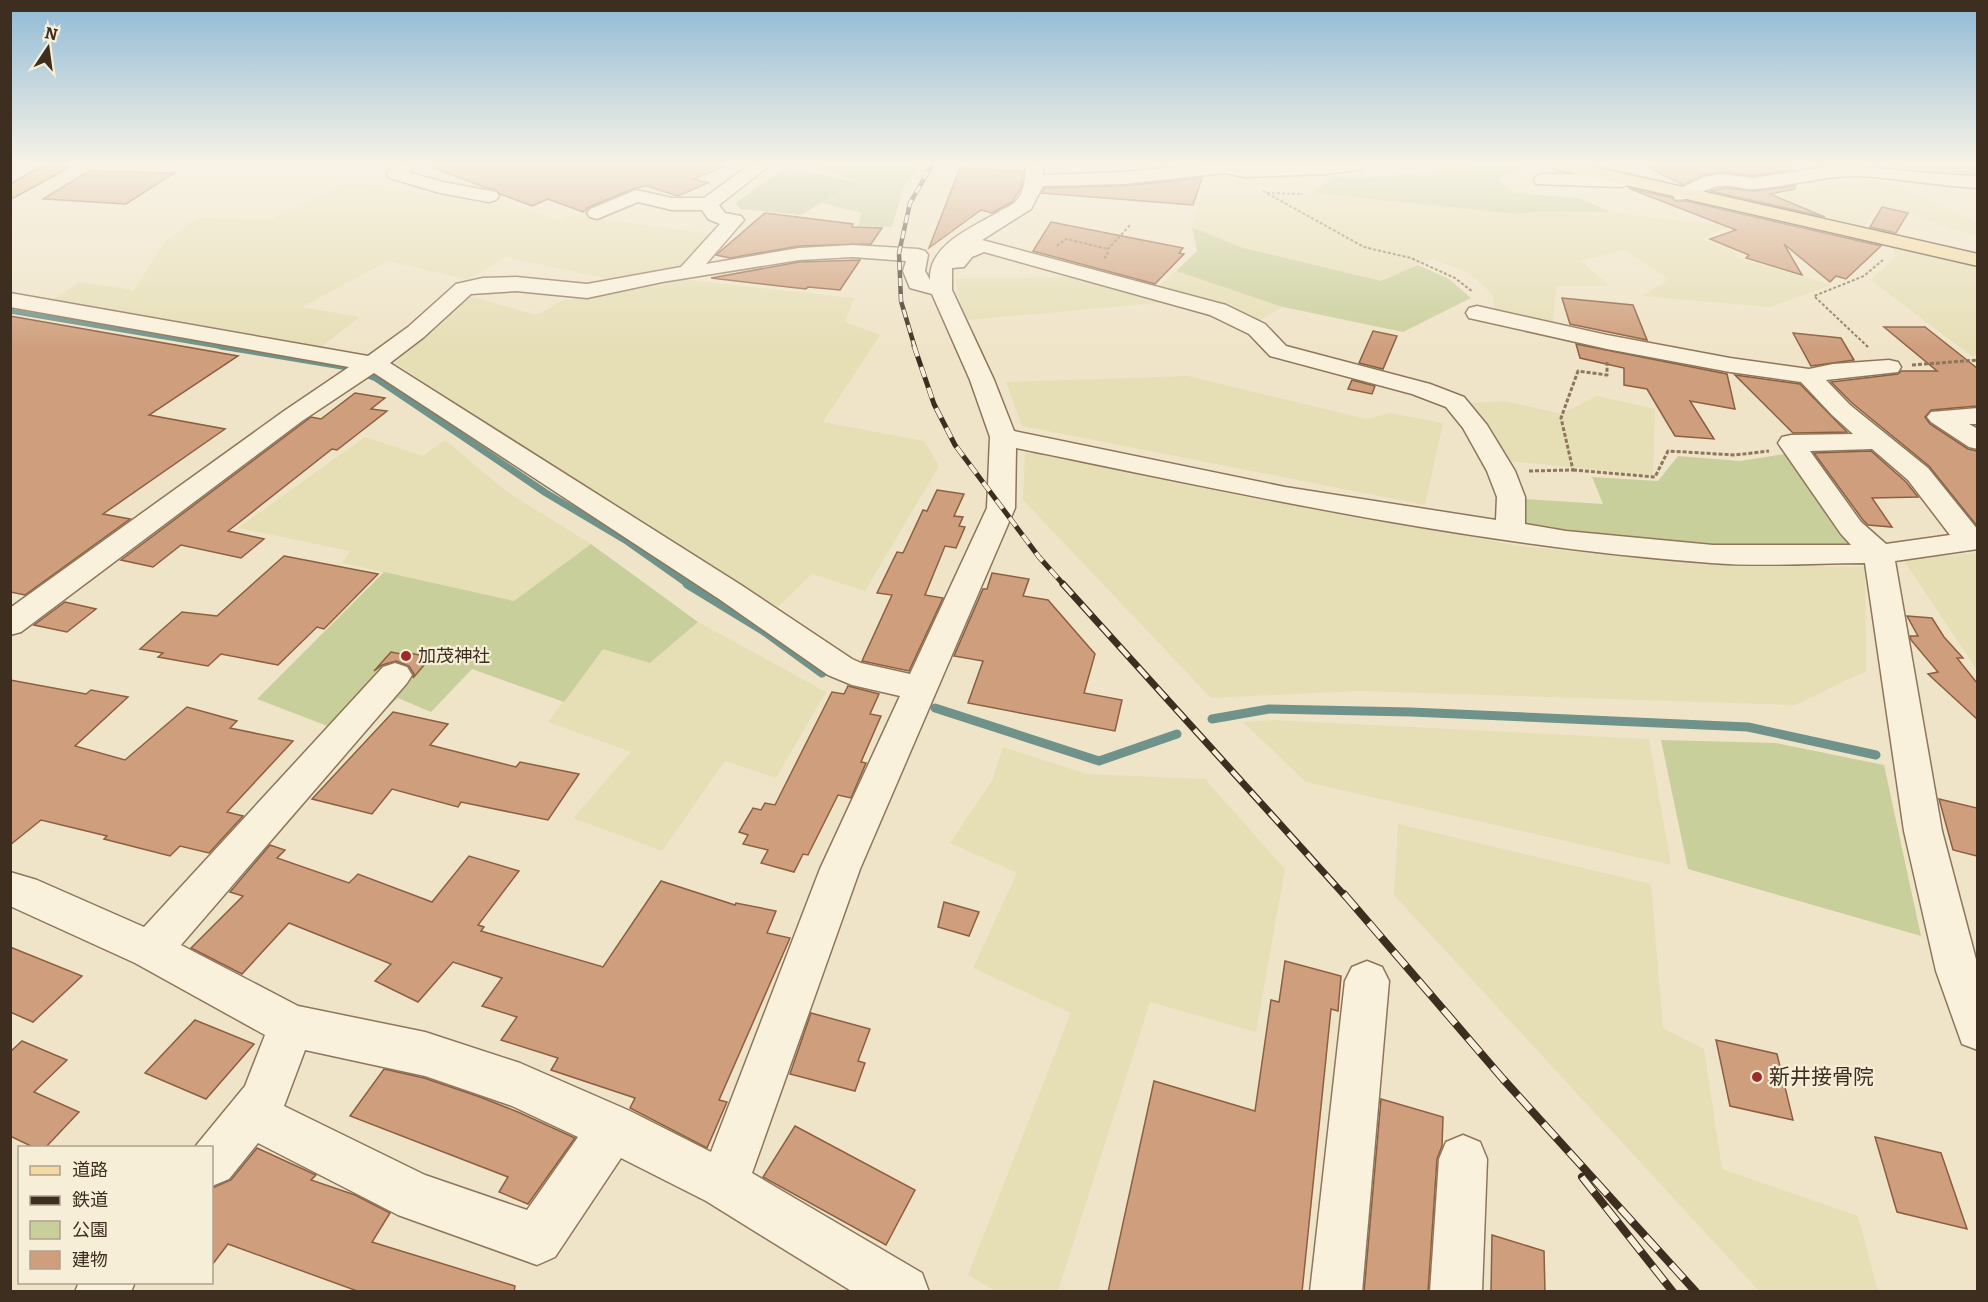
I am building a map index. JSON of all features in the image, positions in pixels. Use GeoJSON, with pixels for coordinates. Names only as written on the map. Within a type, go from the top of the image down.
{"type":"FeatureCollection","features":[{"type":"Feature","properties":{"kind":"main road"},"geometry":{"type":"LineString","coordinates":[[1824,226],[1977,260]]}},
{"type":"Feature","properties":{"kind":"street"},"geometry":{"type":"LineString","coordinates":[[723,1184],[840,868],[1001,508],[1003,437],[941,281],[943,259],[954,249],[991,226]]}},
{"type":"Feature","properties":{"kind":"street"},"geometry":{"type":"LineString","coordinates":[[687,273],[727,227],[749,242],[800,254]]}},
{"type":"Feature","properties":{"kind":"street"},"geometry":{"type":"LineString","coordinates":[[10,624],[416,332],[464,289],[483,285],[516,284],[587,291],[800,254],[853,251],[918,255],[914,271],[918,283],[941,281],[954,272],[960,255],[971,247],[985,246],[1218,310],[1257,329],[1278,351],[1420,389],[1455,402],[1474,425],[1501,471],[1511,497],[1510,530]]}},
{"type":"Feature","properties":{"kind":"street"},"geometry":{"type":"LineString","coordinates":[[10,300],[361,370],[391,372],[840,667],[852,673],[921,688]]}},
{"type":"Feature","properties":{"kind":"street"},"geometry":{"type":"LineString","coordinates":[[1479,305],[1606,342],[1730,365],[1809,376],[1833,371],[1889,367]]}},
{"type":"Feature","properties":{"kind":"street"},"geometry":{"type":"LineString","coordinates":[[1809,376],[1841,410],[1918,474],[1974,540]]}},
{"type":"Feature","properties":{"kind":"street"},"geometry":{"type":"LineString","coordinates":[[1977,416],[1940,417],[1977,441]]}},
{"type":"Feature","properties":{"kind":"street"},"geometry":{"type":"LineString","coordinates":[[1003,437],[1285,495],[1566,540],[1713,554],[1879,554],[1974,540]]}},
{"type":"Feature","properties":{"kind":"street"},"geometry":{"type":"LineString","coordinates":[[1878,441],[1791,443],[1851,528],[1879,554],[1923,831],[1967,973],[1977,1029]]}},
{"type":"Feature","properties":{"kind":"street"},"geometry":{"type":"LineString","coordinates":[[150,950],[395,675]]}},
{"type":"Feature","properties":{"kind":"street"},"geometry":{"type":"LineString","coordinates":[[10,890],[23,892],[150,950],[291,1026],[425,1054],[520,1086],[613,1128],[723,1184],[903,1292]]}},
{"type":"Feature","properties":{"kind":"street"},"geometry":{"type":"LineString","coordinates":[[1336,1292],[1367,981]]}},
{"type":"Feature","properties":{"kind":"street"},"geometry":{"type":"LineString","coordinates":[[213,1161],[262,1102],[291,1026]]}},
{"type":"Feature","properties":{"kind":"street"},"geometry":{"type":"LineString","coordinates":[[252,1115],[416,1197],[537,1239],[613,1128]]}},
{"type":"Feature","properties":{"kind":"street"},"geometry":{"type":"LineString","coordinates":[[1456,1292],[1463,1159]]}},
{"type":"Feature","properties":{"kind":"path"},"geometry":{"type":"LineString","coordinates":[[1084,273],[1107,256],[1107,249],[1129,226]]}},
{"type":"Feature","properties":{"kind":"path"},"geometry":{"type":"LineString","coordinates":[[1324,226],[1364,247],[1412,258],[1455,278],[1479,305]]}},
{"type":"Feature","properties":{"kind":"path"},"geometry":{"type":"LineString","coordinates":[[1890,240],[1886,257],[1864,276],[1814,296],[1889,367],[1977,360]]}},
{"type":"Feature","properties":{"kind":"path"},"geometry":{"type":"LineString","coordinates":[[1573,470],[1561,418],[1578,371],[1607,375],[1606,342]]}},
{"type":"Feature","properties":{"kind":"path"},"geometry":{"type":"LineString","coordinates":[[1501,471],[1573,470],[1655,477],[1668,451],[1735,455],[1795,448]]}},
{"type":"Feature","properties":{"kind":"shaded area"},"geometry":{"type":"Polygon","coordinates":[[[186,226],[651,226],[713,234],[679,279],[854,298],[845,322],[880,335],[823,422],[924,441],[939,466],[865,591],[812,574],[773,612],[395,363],[469,296],[537,315],[561,301],[586,297],[610,279],[505,257],[469,280],[388,261],[302,307],[360,317],[318,349],[50,301],[80,282],[134,290],[165,241],[186,226]]]}},
{"type":"Feature","properties":{"kind":"shaded area"},"geometry":{"type":"Polygon","coordinates":[[[1728,226],[1730,226],[1702,239],[1737,253],[1735,257],[1832,285],[1770,307],[1642,296],[1669,279],[1624,250],[1581,261],[1610,286],[1557,286],[1552,324],[1495,309],[1492,294],[1469,273],[1432,259],[1381,281],[1240,247],[1192,227],[1728,226]]]}},
{"type":"Feature","properties":{"kind":"shaded area"},"geometry":{"type":"Polygon","coordinates":[[[1850,226],[1865,226],[1862,231],[1850,226]]]}},
{"type":"Feature","properties":{"kind":"shaded area"},"geometry":{"type":"Polygon","coordinates":[[[1941,226],[1977,226],[1977,235],[1941,226]]]}},
{"type":"Feature","properties":{"kind":"shaded area"},"geometry":{"type":"Polygon","coordinates":[[[1893,243],[1977,262],[1977,356],[1972,356],[1870,280],[1894,259],[1893,243]]]}},
{"type":"Feature","properties":{"kind":"shaded area"},"geometry":{"type":"Polygon","coordinates":[[[1176,271],[1283,307],[1255,323],[1155,289],[1176,271]]]}},
{"type":"Feature","properties":{"kind":"shaded area"},"geometry":{"type":"Polygon","coordinates":[[[1079,277],[1105,287],[1169,302],[968,320],[960,303],[955,279],[1079,277]]]}},
{"type":"Feature","properties":{"kind":"shaded area"},"geometry":{"type":"Polygon","coordinates":[[[1188,376],[1366,419],[1390,413],[1443,423],[1425,505],[1022,426],[1006,382],[1188,376]]]}},
{"type":"Feature","properties":{"kind":"shaded area"},"geometry":{"type":"Polygon","coordinates":[[[1597,396],[1655,409],[1653,475],[1508,461],[1485,420],[1469,403],[1506,401],[1561,414],[1597,396]]]}},
{"type":"Feature","properties":{"kind":"shaded area"},"geometry":{"type":"Polygon","coordinates":[[[365,437],[423,456],[445,440],[507,492],[591,544],[514,601],[342,563],[350,551],[238,528],[365,437]]]}},
{"type":"Feature","properties":{"kind":"shaded area"},"geometry":{"type":"Polygon","coordinates":[[[1025,450],[1513,545],[1698,564],[1865,567],[1866,671],[1795,705],[1359,691],[1211,698],[1023,500],[1025,450]]]}},
{"type":"Feature","properties":{"kind":"shaded area"},"geometry":{"type":"Polygon","coordinates":[[[1977,553],[1977,670],[1903,559],[1977,553]]]}},
{"type":"Feature","properties":{"kind":"shaded area"},"geometry":{"type":"Polygon","coordinates":[[[698,622],[826,692],[776,778],[725,761],[662,851],[573,818],[631,752],[548,722],[603,648],[650,663],[698,622]]]}},
{"type":"Feature","properties":{"kind":"shaded area"},"geometry":{"type":"Polygon","coordinates":[[[1274,720],[1649,739],[1671,865],[1306,782],[1243,722],[1274,720]]]}},
{"type":"Feature","properties":{"kind":"shaded area"},"geometry":{"type":"Polygon","coordinates":[[[1003,747],[1087,774],[1205,779],[1285,869],[1256,1032],[1150,1002],[1058,1291],[995,1291],[968,1275],[1071,1013],[973,968],[1017,873],[950,843],[992,781],[1003,747]]]}},
{"type":"Feature","properties":{"kind":"shaded area"},"geometry":{"type":"Polygon","coordinates":[[[1398,824],[1651,884],[1663,1028],[1704,1049],[1722,1169],[1858,1216],[1878,1291],[1759,1291],[1394,895],[1398,824]]]}},
{"type":"Feature","properties":{"kind":"green space"},"geometry":{"type":"Polygon","coordinates":[[[858,226],[892,226],[892,227],[858,226]]]}},
{"type":"Feature","properties":{"kind":"green space"},"geometry":{"type":"Polygon","coordinates":[[[1192,227],[1240,247],[1381,281],[1418,265],[1449,279],[1471,298],[1403,332],[1283,307],[1176,271],[1197,251],[1192,227]]]}},
{"type":"Feature","properties":{"kind":"green space"},"geometry":{"type":"Polygon","coordinates":[[[1791,453],[1859,544],[1684,546],[1524,526],[1525,499],[1603,504],[1592,477],[1658,481],[1678,456],[1740,461],[1791,453]]]}},
{"type":"Feature","properties":{"kind":"green space"},"geometry":{"type":"Polygon","coordinates":[[[591,544],[698,622],[650,663],[603,649],[564,702],[472,669],[431,712],[398,698],[356,737],[257,699],[384,572],[514,601],[591,544]]]}},
{"type":"Feature","properties":{"kind":"green space"},"geometry":{"type":"Polygon","coordinates":[[[1661,740],[1776,743],[1884,765],[1921,936],[1688,869],[1661,740]]]}},
{"type":"Feature","properties":{"kind":"building"},"geometry":{"type":"Polygon","coordinates":[[[750,226],[882,228],[871,244],[799,246],[730,258],[716,255],[750,226]]]}},
{"type":"Feature","properties":{"kind":"building"},"geometry":{"type":"Polygon","coordinates":[[[938,226],[959,226],[929,248],[938,226]]]}},
{"type":"Feature","properties":{"kind":"building"},"geometry":{"type":"Polygon","coordinates":[[[1049,226],[1070,226],[1183,248],[1179,253],[1184,254],[1155,284],[1033,251],[1049,226]]]}},
{"type":"Feature","properties":{"kind":"building"},"geometry":{"type":"Polygon","coordinates":[[[1725,226],[1793,226],[1881,246],[1846,279],[1836,276],[1830,282],[1784,244],[1802,275],[1746,258],[1749,255],[1710,239],[1736,230],[1725,226]]]}},
{"type":"Feature","properties":{"kind":"building"},"geometry":{"type":"Polygon","coordinates":[[[1871,226],[1900,226],[1896,233],[1871,226]]]}},
{"type":"Feature","properties":{"kind":"building"},"geometry":{"type":"Polygon","coordinates":[[[860,260],[840,290],[808,287],[806,289],[711,278],[799,262],[860,260]]]}},
{"type":"Feature","properties":{"kind":"building"},"geometry":{"type":"Polygon","coordinates":[[[1562,298],[1633,305],[1647,340],[1570,324],[1562,298]]]}},
{"type":"Feature","properties":{"kind":"building"},"geometry":{"type":"Polygon","coordinates":[[[10,316],[238,356],[149,415],[225,429],[103,514],[130,519],[25,595],[10,592],[10,316]]]}},
{"type":"Feature","properties":{"kind":"building"},"geometry":{"type":"Polygon","coordinates":[[[1884,327],[1925,327],[1977,368],[1977,406],[1931,410],[1925,417],[1930,424],[1968,449],[1977,451],[1977,526],[1929,466],[1852,403],[1831,382],[1898,374],[1901,371],[1937,371],[1884,327]]]}},
{"type":"Feature","properties":{"kind":"building"},"geometry":{"type":"Polygon","coordinates":[[[1373,331],[1397,336],[1383,369],[1359,363],[1373,331]]]}},
{"type":"Feature","properties":{"kind":"building"},"geometry":{"type":"Polygon","coordinates":[[[1793,333],[1841,338],[1854,360],[1811,366],[1793,333]]]}},
{"type":"Feature","properties":{"kind":"building"},"geometry":{"type":"Polygon","coordinates":[[[1576,344],[1727,374],[1735,409],[1690,401],[1714,439],[1675,436],[1647,389],[1624,385],[1624,368],[1580,358],[1576,344]]]}},
{"type":"Feature","properties":{"kind":"building"},"geometry":{"type":"Polygon","coordinates":[[[1735,375],[1800,384],[1847,432],[1793,433],[1735,375]]]}},
{"type":"Feature","properties":{"kind":"building"},"geometry":{"type":"Polygon","coordinates":[[[1352,380],[1375,386],[1372,394],[1348,389],[1352,380]]]}},
{"type":"Feature","properties":{"kind":"building"},"geometry":{"type":"Polygon","coordinates":[[[355,393],[385,398],[371,409],[387,411],[337,450],[332,449],[228,531],[264,539],[241,558],[181,545],[153,567],[121,560],[311,417],[321,419],[355,393]]]}},
{"type":"Feature","properties":{"kind":"building"},"geometry":{"type":"Polygon","coordinates":[[[1871,451],[1906,482],[1918,497],[1872,498],[1892,527],[1868,525],[1814,453],[1871,451]]]}},
{"type":"Feature","properties":{"kind":"building"},"geometry":{"type":"Polygon","coordinates":[[[937,490],[964,494],[954,516],[963,517],[959,526],[965,527],[956,548],[945,546],[925,595],[943,598],[909,671],[862,661],[892,595],[877,593],[897,552],[903,553],[923,510],[927,511],[937,490]]]}},
{"type":"Feature","properties":{"kind":"building"},"geometry":{"type":"Polygon","coordinates":[[[284,556],[378,574],[324,629],[317,627],[278,665],[221,654],[208,666],[158,657],[163,653],[140,649],[182,612],[217,616],[284,556]]]}},
{"type":"Feature","properties":{"kind":"building"},"geometry":{"type":"Polygon","coordinates":[[[992,573],[1029,579],[1023,596],[1048,600],[1095,654],[1084,693],[1122,700],[1115,731],[968,703],[983,661],[954,656],[983,589],[987,589],[992,573]]]}},
{"type":"Feature","properties":{"kind":"building"},"geometry":{"type":"Polygon","coordinates":[[[65,602],[96,609],[67,632],[34,625],[65,602]]]}},
{"type":"Feature","properties":{"kind":"building"},"geometry":{"type":"Polygon","coordinates":[[[1907,616],[1932,618],[1944,637],[1963,658],[1957,658],[1977,683],[1977,719],[1928,674],[1938,672],[1911,640],[1910,636],[1918,636],[1907,616]]]}},
{"type":"Feature","properties":{"kind":"building"},"geometry":{"type":"Polygon","coordinates":[[[391,652],[431,657],[413,678],[414,674],[409,666],[396,661],[382,665],[374,671],[391,652]]]}},
{"type":"Feature","properties":{"kind":"building"},"geometry":{"type":"Polygon","coordinates":[[[10,680],[86,694],[91,690],[128,697],[75,746],[125,760],[187,707],[237,721],[230,728],[293,741],[227,812],[243,816],[209,853],[180,846],[170,856],[104,839],[107,836],[41,820],[10,845],[10,680]]]}},
{"type":"Feature","properties":{"kind":"building"},"geometry":{"type":"Polygon","coordinates":[[[848,686],[879,694],[870,714],[881,716],[861,762],[866,763],[851,798],[838,795],[808,855],[803,854],[794,872],[761,863],[768,850],[743,844],[748,835],[739,832],[753,808],[761,810],[765,803],[775,805],[832,692],[844,694],[848,686]]]}},
{"type":"Feature","properties":{"kind":"building"},"geometry":{"type":"Polygon","coordinates":[[[393,712],[448,724],[430,745],[516,767],[520,762],[579,774],[548,820],[461,802],[458,807],[392,789],[372,814],[312,799],[393,712]]]}},
{"type":"Feature","properties":{"kind":"building"},"geometry":{"type":"Polygon","coordinates":[[[1939,799],[1977,808],[1977,856],[1953,850],[1939,799]]]}},
{"type":"Feature","properties":{"kind":"building"},"geometry":{"type":"Polygon","coordinates":[[[270,845],[285,850],[277,858],[349,883],[358,874],[432,902],[469,856],[519,871],[478,925],[484,927],[481,931],[603,967],[661,881],[735,905],[736,903],[776,911],[767,933],[790,938],[719,1100],[727,1102],[707,1148],[630,1108],[635,1098],[551,1070],[558,1058],[501,1040],[517,1017],[482,1006],[502,978],[453,962],[418,1002],[375,981],[391,964],[289,923],[242,974],[191,948],[243,896],[230,892],[270,845]]]}},
{"type":"Feature","properties":{"kind":"building"},"geometry":{"type":"Polygon","coordinates":[[[944,902],[979,912],[969,936],[938,927],[944,902]]]}},
{"type":"Feature","properties":{"kind":"building"},"geometry":{"type":"Polygon","coordinates":[[[10,947],[82,976],[33,1022],[10,1012],[10,947]]]}},
{"type":"Feature","properties":{"kind":"building"},"geometry":{"type":"Polygon","coordinates":[[[1285,961],[1341,976],[1338,1011],[1331,1009],[1302,1292],[1108,1292],[1154,1081],[1255,1111],[1271,1000],[1279,1002],[1285,961]]]}},
{"type":"Feature","properties":{"kind":"building"},"geometry":{"type":"Polygon","coordinates":[[[811,1013],[870,1029],[858,1061],[865,1063],[855,1091],[790,1074],[811,1013]]]}},
{"type":"Feature","properties":{"kind":"building"},"geometry":{"type":"Polygon","coordinates":[[[195,1020],[254,1044],[206,1099],[145,1073],[195,1020]]]}},
{"type":"Feature","properties":{"kind":"building"},"geometry":{"type":"Polygon","coordinates":[[[1716,1040],[1777,1054],[1793,1120],[1730,1106],[1716,1040]]]}},
{"type":"Feature","properties":{"kind":"building"},"geometry":{"type":"Polygon","coordinates":[[[22,1041],[67,1060],[34,1092],[79,1112],[47,1146],[31,1146],[10,1136],[10,1052],[22,1041]]]}},
{"type":"Feature","properties":{"kind":"building"},"geometry":{"type":"Polygon","coordinates":[[[384,1069],[424,1078],[480,1097],[575,1138],[528,1204],[499,1192],[508,1177],[350,1116],[384,1069]]]}},
{"type":"Feature","properties":{"kind":"building"},"geometry":{"type":"Polygon","coordinates":[[[1381,1099],[1443,1117],[1442,1146],[1437,1159],[1428,1292],[1364,1292],[1381,1099]]]}},
{"type":"Feature","properties":{"kind":"building"},"geometry":{"type":"Polygon","coordinates":[[[795,1126],[915,1190],[886,1245],[763,1177],[795,1126]]]}},
{"type":"Feature","properties":{"kind":"building"},"geometry":{"type":"Polygon","coordinates":[[[1875,1137],[1941,1153],[1967,1229],[1897,1212],[1875,1137]]]}},
{"type":"Feature","properties":{"kind":"building"},"geometry":{"type":"Polygon","coordinates":[[[257,1148],[316,1175],[311,1180],[355,1195],[390,1213],[372,1242],[515,1286],[514,1292],[360,1292],[228,1244],[213,1264],[213,1188],[231,1180],[257,1148]]]}},
{"type":"Feature","properties":{"kind":"building"},"geometry":{"type":"Polygon","coordinates":[[[1492,1235],[1544,1251],[1545,1292],[1491,1292],[1492,1235]]]}},
{"type":"Feature","properties":{"kind":"waterway"},"geometry":{"type":"LineString","coordinates":[[10,311],[230,348]]}},
{"type":"Feature","properties":{"kind":"waterway"},"geometry":{"type":"LineString","coordinates":[[221,346],[348,367],[376,378],[546,493],[625,540],[689,585]]}},
{"type":"Feature","properties":{"kind":"waterway"},"geometry":{"type":"LineString","coordinates":[[687,584],[764,631],[822,673]]}},
{"type":"Feature","properties":{"kind":"waterway"},"geometry":{"type":"LineString","coordinates":[[935,708],[1099,761],[1177,734]]}},
{"type":"Feature","properties":{"kind":"waterway"},"geometry":{"type":"LineString","coordinates":[[1212,719],[1269,709],[1411,712],[1748,727],[1876,755]]}},
{"type":"Feature","properties":{"kind":"railway"},"geometry":{"type":"LineString","coordinates":[[905,226],[899,253],[901,301],[915,348]]}},
{"type":"Feature","properties":{"kind":"railway"},"geometry":{"type":"LineString","coordinates":[[914,346],[934,404],[955,445],[1039,557],[1064,585]]}},
{"type":"Feature","properties":{"kind":"railway"},"geometry":{"type":"LineString","coordinates":[[1063,584],[1345,896]]}},
{"type":"Feature","properties":{"kind":"railway"},"geometry":{"type":"LineString","coordinates":[[1344,894],[1503,1079],[1696,1292]]}},
{"type":"Feature","properties":{"kind":"railway"},"geometry":{"type":"LineString","coordinates":[[1582,1177],[1673,1292]]}},
{"type":"Feature","properties":{"kind":"place","name":"加茂神社"},"geometry":{"type":"Point","coordinates":[406,656]}},
{"type":"Feature","properties":{"kind":"place","name":"新井接骨院"},"geometry":{"type":"Point","coordinates":[1757,1077]}}]}
